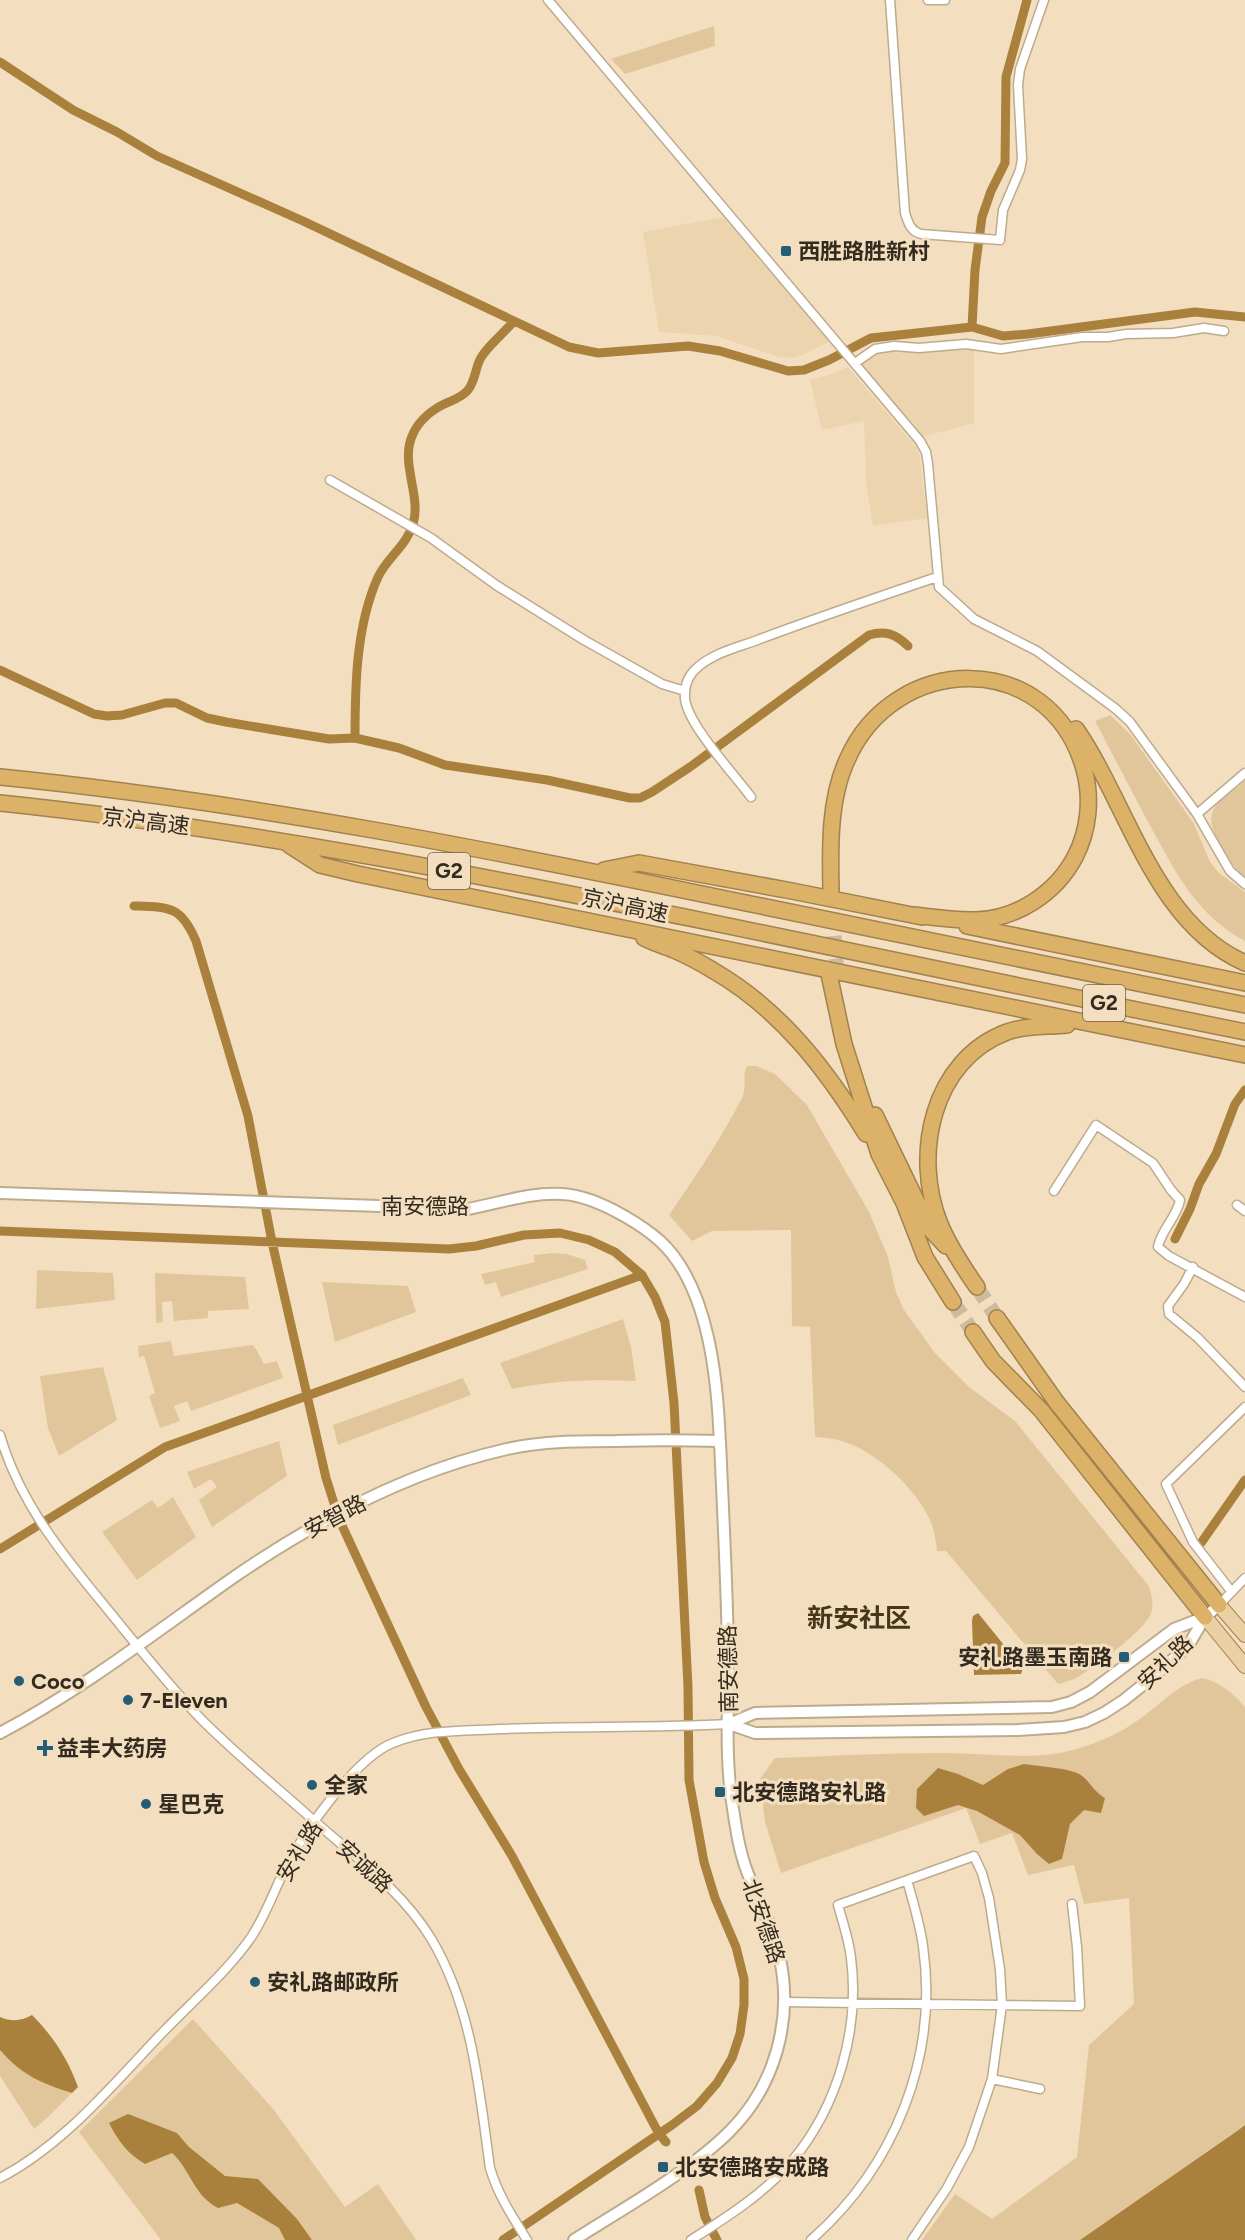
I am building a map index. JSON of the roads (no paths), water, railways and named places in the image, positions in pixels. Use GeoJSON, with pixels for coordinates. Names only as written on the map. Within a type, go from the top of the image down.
{"type":"FeatureCollection","features":[{"type":"Feature","properties":{"kind":"highway"},"geometry":{"type":"LineString","coordinates":[[827,890],[835,798],[846,761],[866,727],[909,688],[965,670],[1008,676],[1027,684],[1052,702],[1072,723],[1151,869],[1187,919],[1210,940],[1245,963]]}},
{"type":"Feature","properties":{"kind":"highway"},"geometry":{"type":"LineString","coordinates":[[913,915],[957,920],[986,920],[1014,912],[1046,893],[1059,881],[1070,866],[1080,845],[1088,816],[1087,780],[1075,744],[1065,729],[1039,701],[1023,691],[986,679],[950,675]]}},
{"type":"Feature","properties":{"kind":"highway","name":"京沪高速"},"geometry":{"type":"LineString","coordinates":[[0,777],[160,796],[289,816],[595,872],[1245,1005]]}},
{"type":"Feature","properties":{"kind":"highway","name":"京沪高速"},"geometry":{"type":"LineString","coordinates":[[0,803],[196,827],[284,841],[566,893],[1245,1032]]}},
{"type":"Feature","properties":{"kind":"highway"},"geometry":{"type":"LineString","coordinates":[[284,841],[320,865],[1245,1054]]}},
{"type":"Feature","properties":{"kind":"highway"},"geometry":{"type":"LineString","coordinates":[[595,872],[639,863],[752,883],[1242,982]]}},
{"type":"Feature","properties":{"kind":"highway"},"geometry":{"type":"LineString","coordinates":[[626,927],[648,940],[677,951],[715,971],[756,999],[776,1017],[827,1073],[879,1154],[904,1203],[925,1257],[953,1302]]}},
{"type":"Feature","properties":{"kind":"highway"},"geometry":{"type":"LineString","coordinates":[[879,1154],[844,1044],[833,975],[868,1098],[889,1147],[930,1228],[958,1260],[977,1287]]}},
{"type":"Feature","properties":{"kind":"highway"},"geometry":{"type":"LineString","coordinates":[[958,1260],[939,1223],[928,1172],[927,1147],[931,1123],[939,1100],[950,1079],[966,1059],[985,1043],[1008,1032],[1032,1026],[1064,1025],[1081,1021]]}},
{"type":"Feature","properties":{"kind":"highway"},"geometry":{"type":"LineString","coordinates":[[997,1318],[1057,1403],[1219,1605]]}},
{"type":"Feature","properties":{"kind":"highway"},"geometry":{"type":"LineString","coordinates":[[973,1332],[993,1361],[1041,1410],[1205,1617]]}},
{"type":"Feature","properties":{"kind":"main road"},"geometry":{"type":"LineString","coordinates":[[1219,1605],[1245,1635]]}},
{"type":"Feature","properties":{"kind":"main road"},"geometry":{"type":"LineString","coordinates":[[1205,1617],[1245,1666]]}},
{"type":"Feature","properties":{"kind":"street"},"geometry":{"type":"LineString","coordinates":[[548,0],[914,433],[926,453],[939,587],[974,619],[1037,651],[1116,710],[1146,742],[1197,814],[1230,871],[1245,884]]}},
{"type":"Feature","properties":{"kind":"street"},"geometry":{"type":"LineString","coordinates":[[890,0],[905,213],[908,220],[915,233],[1000,240],[1003,210],[1020,170],[1022,159],[1018,85],[1020,69],[1044,0]]}},
{"type":"Feature","properties":{"kind":"street"},"geometry":{"type":"LineString","coordinates":[[928,0],[945,0]]}},
{"type":"Feature","properties":{"kind":"street"},"geometry":{"type":"LineString","coordinates":[[854,362],[875,349],[894,346],[919,348],[966,344],[1000,349],[1082,337],[1173,333],[1204,328],[1224,331]]}},
{"type":"Feature","properties":{"kind":"street"},"geometry":{"type":"LineString","coordinates":[[330,480],[405,522],[496,585],[584,640],[662,684],[685,692]]}},
{"type":"Feature","properties":{"kind":"street"},"geometry":{"type":"LineString","coordinates":[[751,797],[710,743],[687,707],[685,692],[687,681],[698,667],[717,655],[937,577]]}},
{"type":"Feature","properties":{"kind":"street"},"geometry":{"type":"LineString","coordinates":[[1197,814],[1245,773]]}},
{"type":"Feature","properties":{"kind":"street"},"geometry":{"type":"LineString","coordinates":[[1054,1191],[1096,1125],[1153,1163],[1180,1200],[1158,1247],[1169,1256],[1245,1297]]}},
{"type":"Feature","properties":{"kind":"street","name":"南安德路"},"geometry":{"type":"LineString","coordinates":[[0,1193],[468,1209],[526,1195],[563,1194],[588,1199],[611,1208],[639,1225],[661,1242],[692,1289],[706,1326],[714,1362],[720,1441],[729,1724]]}},
{"type":"Feature","properties":{"kind":"street"},"geometry":{"type":"LineString","coordinates":[[1237,1205],[1245,1211]]}},
{"type":"Feature","properties":{"kind":"street"},"geometry":{"type":"LineString","coordinates":[[1193,1268],[1167,1310],[1198,1338],[1245,1387]]}},
{"type":"Feature","properties":{"kind":"street"},"geometry":{"type":"LineString","coordinates":[[1231,1591],[1193,1542],[1166,1484],[1245,1407]]}},
{"type":"Feature","properties":{"kind":"street","name":"安诚路"},"geometry":{"type":"LineString","coordinates":[[0,1435],[14,1476],[36,1517],[164,1678],[224,1742],[396,1893],[431,1939],[454,1985],[468,2025],[490,2168],[502,2201],[526,2239]]}},
{"type":"Feature","properties":{"kind":"street","name":"安智路"},"geometry":{"type":"LineString","coordinates":[[0,1732],[35,1713],[139,1646],[236,1576],[326,1520],[415,1477],[510,1448],[546,1443],[720,1441]]}},
{"type":"Feature","properties":{"kind":"street"},"geometry":{"type":"LineString","coordinates":[[1205,1617],[1245,1578]]}},
{"type":"Feature","properties":{"kind":"street","name":"安礼路"},"geometry":{"type":"LineString","coordinates":[[0,2178],[26,2164],[70,2127],[240,1951],[264,1916],[285,1869],[315,1821],[353,1772],[371,1754],[393,1743],[445,1731],[729,1724],[755,1713],[1052,1707],[1071,1702],[1090,1692],[1174,1629],[1205,1617]]}},
{"type":"Feature","properties":{"kind":"street","name":"安礼路"},"geometry":{"type":"LineString","coordinates":[[729,1724],[755,1733],[1018,1730],[1064,1727],[1085,1722],[1124,1700],[1188,1646],[1205,1617]]}},
{"type":"Feature","properties":{"kind":"street","name":"北安德路"},"geometry":{"type":"LineString","coordinates":[[574,2240],[671,2176],[730,2131],[755,2100],[770,2073],[780,2042],[784,2002],[780,1958],[774,1937],[747,1872],[738,1838],[731,1792],[729,1724]]}},
{"type":"Feature","properties":{"kind":"street"},"geometry":{"type":"LineString","coordinates":[[691,2240],[774,2180],[793,2160],[828,2104],[846,2049],[852,2003],[851,1960],[838,1905],[974,1856],[982,1873],[996,1931],[1002,2005],[992,2079],[969,2147],[947,2188],[912,2240]]}},
{"type":"Feature","properties":{"kind":"street"},"geometry":{"type":"LineString","coordinates":[[811,2240],[845,2208],[877,2165],[907,2105],[917,2067],[926,2004],[923,1946],[907,1880]]}},
{"type":"Feature","properties":{"kind":"street"},"geometry":{"type":"LineString","coordinates":[[784,2002],[1080,2006],[1072,1904]]}},
{"type":"Feature","properties":{"kind":"street"},"geometry":{"type":"LineString","coordinates":[[992,2079],[1040,2089]]}},
{"type":"Feature","properties":{"kind":"waterway"},"geometry":{"type":"LineString","coordinates":[[972,327],[975,270],[982,217],[991,191],[1005,163],[1006,77],[1027,0]]}},
{"type":"Feature","properties":{"kind":"waterway"},"geometry":{"type":"LineString","coordinates":[[0,62],[73,110],[117,132],[157,156],[303,221],[569,347],[598,353],[688,346],[720,351],[788,371],[804,370],[871,338],[972,327],[1003,336],[1028,334],[1195,312],[1245,317]]}},
{"type":"Feature","properties":{"kind":"waterway"},"geometry":{"type":"LineString","coordinates":[[355,738],[356,677],[365,616],[378,577],[410,532],[413,524],[415,502],[408,456],[413,434],[430,413],[468,390],[482,356],[513,322]]}},
{"type":"Feature","properties":{"kind":"waterway"},"geometry":{"type":"LineString","coordinates":[[0,670],[94,714],[122,715],[165,703],[176,703],[207,718],[226,722],[329,739],[355,738],[399,748],[445,765],[547,780],[630,798],[640,798],[690,767],[869,635],[890,634],[908,646]]}},
{"type":"Feature","properties":{"kind":"waterway"},"geometry":{"type":"LineString","coordinates":[[134,906],[165,908],[173,911],[185,921],[196,941],[248,1116],[272,1242],[326,1478],[339,1519],[426,1707],[459,1769],[512,1856],[659,2134],[666,2142]]}},
{"type":"Feature","properties":{"kind":"waterway"},"geometry":{"type":"LineString","coordinates":[[1175,1239],[1199,1184],[1216,1154],[1235,1104],[1245,1090]]}},
{"type":"Feature","properties":{"kind":"waterway"},"geometry":{"type":"LineString","coordinates":[[0,1231],[449,1249],[476,1246],[524,1235],[560,1233],[589,1240],[615,1252],[642,1275],[655,1297],[665,1322],[674,1403],[688,1687],[689,1780],[704,1862],[715,1898],[736,1947],[744,1979],[744,2005],[740,2034],[732,2058],[717,2083],[697,2106],[503,2240]]}},
{"type":"Feature","properties":{"kind":"waterway"},"geometry":{"type":"LineString","coordinates":[[0,1549],[165,1447],[642,1275]]}},
{"type":"Feature","properties":{"kind":"waterway"},"geometry":{"type":"LineString","coordinates":[[1201,1543],[1245,1480]]}},
{"type":"Feature","properties":{"kind":"waterway"},"geometry":{"type":"LineString","coordinates":[[699,2190],[705,2217],[717,2240]]}},
{"type":"Feature","properties":{"kind":"tunnel"},"geometry":{"type":"LineString","coordinates":[[831,890],[837,976]]}},
{"type":"Feature","properties":{"kind":"tunnel"},"geometry":{"type":"LineString","coordinates":[[977,1287],[997,1318]]}},
{"type":"Feature","properties":{"kind":"tunnel"},"geometry":{"type":"LineString","coordinates":[[953,1302],[973,1332]]}},
{"type":"Feature","properties":{"kind":"place","name":"西胜路胜新村"},"geometry":{"type":"Point","coordinates":[786,251]}},
{"type":"Feature","properties":{"kind":"place","name":"安礼路墨玉南路"},"geometry":{"type":"Point","coordinates":[1124,1657]}},
{"type":"Feature","properties":{"kind":"place","name":"Coco"},"geometry":{"type":"Point","coordinates":[19,1681]}},
{"type":"Feature","properties":{"kind":"place","name":"7-Eleven"},"geometry":{"type":"Point","coordinates":[128,1700]}},
{"type":"Feature","properties":{"kind":"place","name":"益丰大药房"},"geometry":{"type":"Point","coordinates":[45,1748]}},
{"type":"Feature","properties":{"kind":"place","name":"全家"},"geometry":{"type":"Point","coordinates":[312,1785]}},
{"type":"Feature","properties":{"kind":"place","name":"北安德路安礼路"},"geometry":{"type":"Point","coordinates":[720,1792]}},
{"type":"Feature","properties":{"kind":"place","name":"星巴克"},"geometry":{"type":"Point","coordinates":[146,1804]}},
{"type":"Feature","properties":{"kind":"place","name":"安礼路邮政所"},"geometry":{"type":"Point","coordinates":[255,1982]}},
{"type":"Feature","properties":{"kind":"place","name":"北安德路安成路"},"geometry":{"type":"Point","coordinates":[663,2167]}},
{"type":"Feature","properties":{"kind":"district","name":"新安社区"},"geometry":{"type":"Point","coordinates":[859,1618]}}]}
